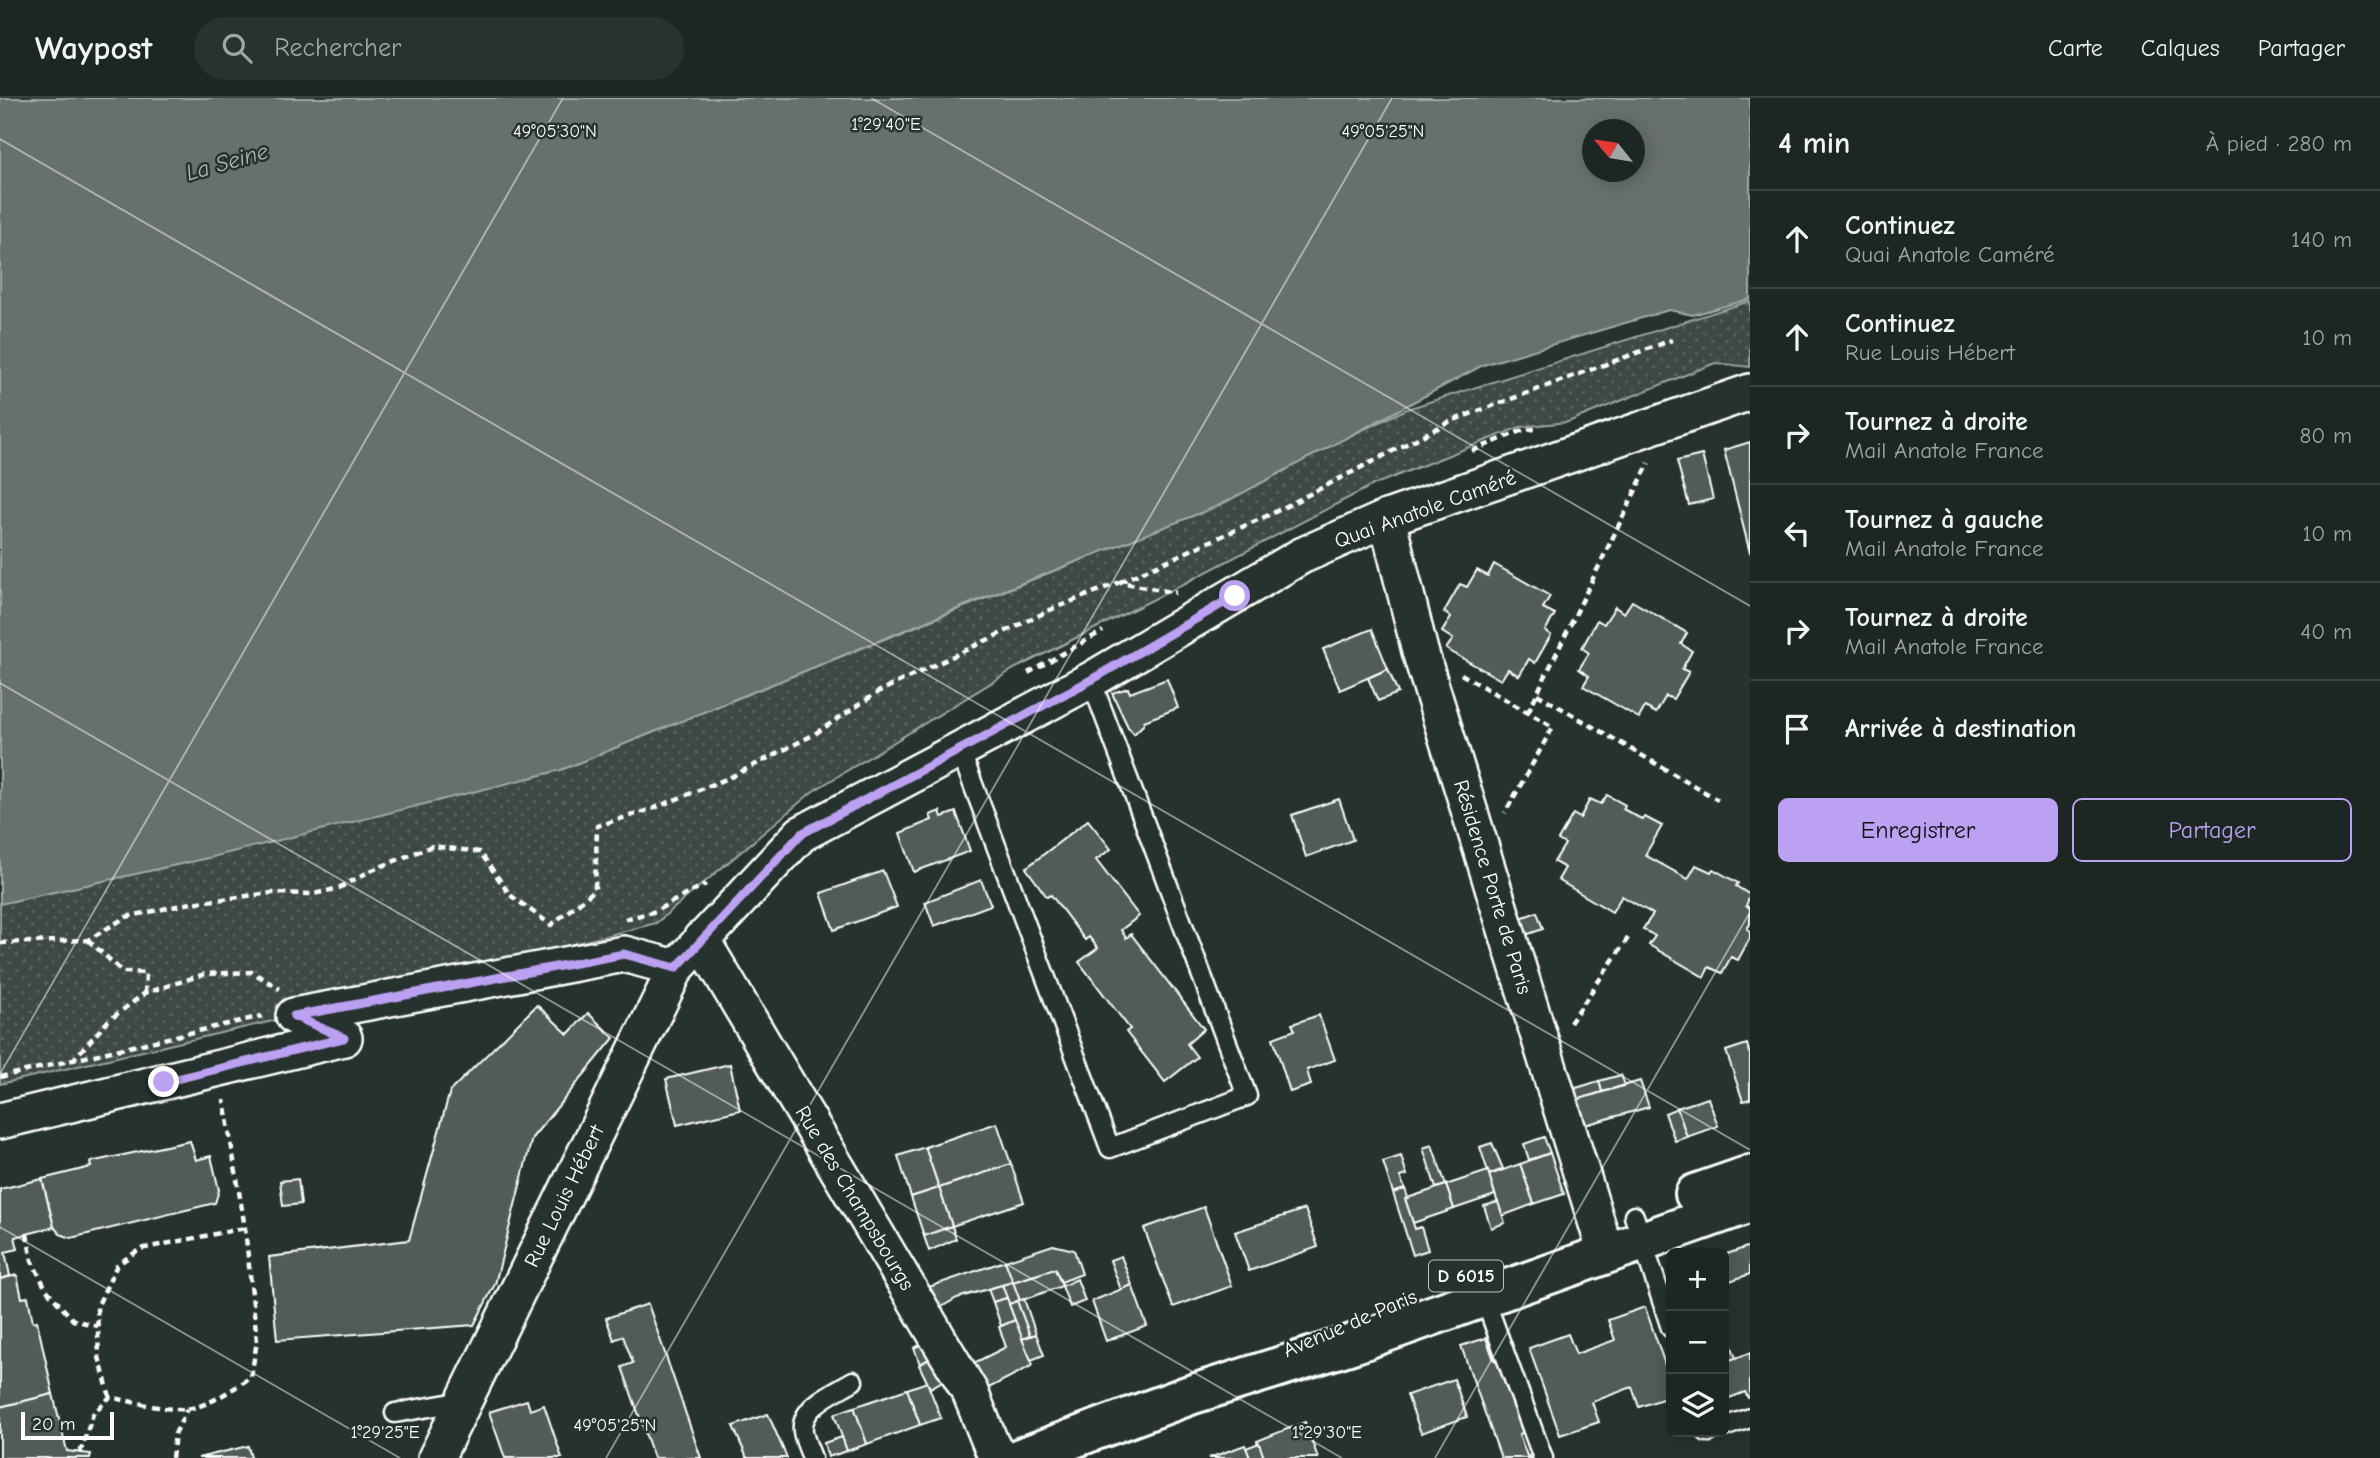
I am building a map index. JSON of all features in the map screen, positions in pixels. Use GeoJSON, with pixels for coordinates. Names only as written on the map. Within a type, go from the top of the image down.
{"type":"FeatureCollection","features":[{"type":"Feature","properties":{"kind":"main road","name":"Avenue de Paris"},"geometry":{"type":"LineString","coordinates":[[1190,1395],[1373,1309],[1603,1241],[1638,1228],[1750,1175]]}},
{"type":"Feature","properties":{"kind":"main road","name":"Avenue de Paris"},"geometry":{"type":"LineString","coordinates":[[1638,1228],[1750,1203]]}},
{"type":"Feature","properties":{"kind":"main road","name":"Avenue de Paris"},"geometry":{"type":"LineString","coordinates":[[1020,1458],[1190,1395],[1354,1343],[1484,1297],[1603,1241]]}},
{"type":"Feature","properties":{"kind":"street","name":"Quai Anatole Caméré"},"geometry":{"type":"LineString","coordinates":[[701,939],[801,834],[1091,680],[1301,556],[1387,518],[1750,392]]}},
{"type":"Feature","properties":{"kind":"street","name":"Résidence Porte de Paris"},"geometry":{"type":"LineString","coordinates":[[1387,518],[1420,651],[1603,1241]]}},
{"type":"Feature","properties":{"kind":"street","name":"Rue Louis Hébert"},"geometry":{"type":"LineString","coordinates":[[436,1458],[676,968],[701,939]]}},
{"type":"Feature","properties":{"kind":"street","name":"Rue des Champsbourgs"},"geometry":{"type":"LineString","coordinates":[[701,939],[970,1392],[992,1447],[1003,1458]]}},
{"type":"Feature","properties":{"kind":"street"},"geometry":{"type":"LineString","coordinates":[[0,1121],[344,1038],[294,1016],[624,954],[676,968]]}},
{"type":"Feature","properties":{"kind":"lane"},"geometry":{"type":"LineString","coordinates":[[960,750],[1110,1148],[1247,1096],[1091,680]]}},
{"type":"Feature","properties":{"kind":"lane"},"geometry":{"type":"LineString","coordinates":[[1638,1228],[1666,1313]]}},
{"type":"Feature","properties":{"kind":"lane"},"geometry":{"type":"LineString","coordinates":[[1484,1297],[1543,1458]]}},
{"type":"Feature","properties":{"kind":"lane"},"geometry":{"type":"LineString","coordinates":[[812,1458],[803,1432],[803,1420],[808,1410],[853,1381]]}},
{"type":"Feature","properties":{"kind":"lane"},"geometry":{"type":"LineString","coordinates":[[395,1413],[464,1401]]}},
{"type":"Feature","properties":{"kind":"lane"},"geometry":{"type":"LineString","coordinates":[[1729,1425],[1750,1418]]}},
{"type":"Feature","properties":{"kind":"path"},"geometry":{"type":"LineString","coordinates":[[0,943],[88,940],[125,917],[191,903],[271,893],[314,894],[339,888],[370,871],[432,846],[480,852],[510,895],[551,925],[595,890],[597,826],[652,809],[731,777],[813,735],[880,691],[1050,610],[1120,582],[1271,514],[1451,421],[1672,340]]}},
{"type":"Feature","properties":{"kind":"path"},"geometry":{"type":"LineString","coordinates":[[1528,712],[1670,418]]}},
{"type":"Feature","properties":{"kind":"path"},"geometry":{"type":"LineString","coordinates":[[1120,582],[1177,593]]}},
{"type":"Feature","properties":{"kind":"path"},"geometry":{"type":"LineString","coordinates":[[1420,651],[1553,727],[1482,853]]}},
{"type":"Feature","properties":{"kind":"path"},"geometry":{"type":"LineString","coordinates":[[1537,694],[1718,800]]}},
{"type":"Feature","properties":{"kind":"path"},"geometry":{"type":"LineString","coordinates":[[1545,1058],[1628,938]]}},
{"type":"Feature","properties":{"kind":"path"},"geometry":{"type":"LineString","coordinates":[[88,940],[123,972],[146,973],[145,993]]}},
{"type":"Feature","properties":{"kind":"path"},"geometry":{"type":"LineString","coordinates":[[71,1061],[108,1021],[145,993],[205,974],[253,972],[286,992]]}},
{"type":"Feature","properties":{"kind":"path"},"geometry":{"type":"LineString","coordinates":[[110,1396],[137,1403],[187,1409],[222,1396],[251,1377],[257,1341],[245,1228],[224,1101],[222,1068]]}},
{"type":"Feature","properties":{"kind":"path"},"geometry":{"type":"LineString","coordinates":[[110,1396],[99,1357],[97,1307],[117,1265],[140,1249],[245,1228]]}},
{"type":"Feature","properties":{"kind":"path"},"geometry":{"type":"LineString","coordinates":[[27,1234],[32,1261],[46,1289],[73,1320],[98,1326]]}},
{"type":"Feature","properties":{"kind":"path"},"geometry":{"type":"LineString","coordinates":[[80,1452],[93,1414],[110,1396]]}},
{"type":"Feature","properties":{"kind":"path"},"geometry":{"type":"LineString","coordinates":[[172,1458],[175,1434],[187,1409]]}},
{"type":"Feature","properties":{"kind":"shaded area"},"geometry":{"type":"Polygon","coordinates":[[[1750,301],[1750,367],[1715,363],[1568,422],[1520,427],[1373,485],[1014,669],[812,792],[656,923],[294,1016],[0,1084],[0,898],[634,740],[1113,547],[1407,409],[1750,301]]]}},
{"type":"Feature","properties":{"kind":"water","name":"La Seine"},"geometry":{"type":"Polygon","coordinates":[[[0,98],[1750,98],[1750,299],[1693,315],[1669,310],[1483,365],[1218,506],[561,770],[208,858],[0,904],[0,98]]]}},
{"type":"Feature","properties":{"kind":"building"},"geometry":{"type":"Polygon","coordinates":[[[1750,442],[1750,553],[1724,450],[1750,442]]]}},
{"type":"Feature","properties":{"kind":"building"},"geometry":{"type":"Polygon","coordinates":[[[1702,455],[1713,499],[1689,505],[1677,461],[1702,455]]]}},
{"type":"Feature","properties":{"kind":"building"},"geometry":{"type":"Polygon","coordinates":[[[1494,564],[1550,596],[1543,608],[1555,614],[1545,631],[1551,635],[1535,663],[1529,659],[1519,676],[1508,669],[1501,680],[1446,649],[1453,639],[1442,632],[1451,617],[1444,612],[1460,584],[1467,587],[1477,570],[1488,576],[1494,564]]]}},
{"type":"Feature","properties":{"kind":"building"},"geometry":{"type":"Polygon","coordinates":[[[1632,601],[1687,633],[1681,644],[1692,651],[1682,669],[1689,672],[1673,699],[1666,696],[1656,713],[1645,707],[1639,718],[1583,686],[1589,676],[1579,669],[1589,653],[1582,648],[1597,620],[1604,624],[1615,607],[1624,613],[1632,601]]]}},
{"type":"Feature","properties":{"kind":"building"},"geometry":{"type":"Polygon","coordinates":[[[1372,629],[1388,669],[1340,690],[1323,649],[1372,629]]]}},
{"type":"Feature","properties":{"kind":"building"},"geometry":{"type":"Polygon","coordinates":[[[1388,669],[1398,693],[1378,701],[1368,678],[1388,669]]]}},
{"type":"Feature","properties":{"kind":"building"},"geometry":{"type":"Polygon","coordinates":[[[1167,679],[1178,708],[1144,721],[1134,734],[1112,693],[1128,688],[1130,693],[1167,679]]]}},
{"type":"Feature","properties":{"kind":"building"},"geometry":{"type":"Polygon","coordinates":[[[1607,795],[1625,805],[1623,809],[1662,826],[1645,855],[1688,879],[1696,865],[1711,872],[1713,869],[1738,883],[1736,886],[1750,895],[1746,906],[1750,908],[1750,924],[1747,929],[1750,931],[1750,938],[1738,960],[1731,957],[1722,973],[1709,967],[1704,977],[1649,945],[1655,936],[1643,929],[1653,914],[1622,896],[1612,912],[1558,880],[1565,868],[1554,862],[1565,844],[1558,840],[1573,814],[1580,818],[1590,799],[1601,804],[1607,795]]]}},
{"type":"Feature","properties":{"kind":"building"},"geometry":{"type":"Polygon","coordinates":[[[1339,799],[1353,840],[1306,857],[1292,815],[1339,799]]]}},
{"type":"Feature","properties":{"kind":"building"},"geometry":{"type":"Polygon","coordinates":[[[940,811],[942,817],[956,812],[970,851],[914,872],[900,833],[932,820],[930,815],[940,811]]]}},
{"type":"Feature","properties":{"kind":"building"},"geometry":{"type":"Polygon","coordinates":[[[1088,820],[1111,849],[1096,860],[1139,916],[1121,930],[1126,938],[1131,934],[1204,1029],[1187,1044],[1197,1057],[1165,1082],[1126,1032],[1130,1029],[1079,962],[1098,948],[1089,937],[1085,940],[1051,895],[1047,897],[1026,868],[1088,820]]]}},
{"type":"Feature","properties":{"kind":"building"},"geometry":{"type":"Polygon","coordinates":[[[883,871],[897,907],[834,930],[821,893],[883,871]]]}},
{"type":"Feature","properties":{"kind":"building"},"geometry":{"type":"Polygon","coordinates":[[[981,880],[991,905],[934,926],[925,902],[981,880]]]}},
{"type":"Feature","properties":{"kind":"building"},"geometry":{"type":"Polygon","coordinates":[[[1537,912],[1543,929],[1523,936],[1518,919],[1537,912]]]}},
{"type":"Feature","properties":{"kind":"building"},"geometry":{"type":"Polygon","coordinates":[[[537,1005],[568,1034],[588,1013],[614,1038],[532,1138],[495,1284],[474,1325],[277,1340],[269,1257],[409,1240],[450,1091],[537,1005]]]}},
{"type":"Feature","properties":{"kind":"building"},"geometry":{"type":"Polygon","coordinates":[[[1319,1015],[1335,1060],[1307,1070],[1311,1085],[1290,1092],[1273,1038],[1295,1030],[1292,1024],[1319,1015]]]}},
{"type":"Feature","properties":{"kind":"building"},"geometry":{"type":"Polygon","coordinates":[[[1747,1044],[1750,1055],[1750,1099],[1743,1101],[1726,1051],[1747,1044]]]}},
{"type":"Feature","properties":{"kind":"building"},"geometry":{"type":"Polygon","coordinates":[[[730,1064],[740,1110],[677,1125],[666,1079],[730,1064]]]}},
{"type":"Feature","properties":{"kind":"building"},"geometry":{"type":"Polygon","coordinates":[[[1621,1075],[1625,1085],[1602,1092],[1599,1081],[1621,1075]]]}},
{"type":"Feature","properties":{"kind":"building"},"geometry":{"type":"Polygon","coordinates":[[[1599,1081],[1602,1092],[1576,1100],[1573,1089],[1599,1081]]]}},
{"type":"Feature","properties":{"kind":"building"},"geometry":{"type":"Polygon","coordinates":[[[1640,1081],[1649,1107],[1585,1125],[1576,1100],[1640,1081]]]}},
{"type":"Feature","properties":{"kind":"building"},"geometry":{"type":"Polygon","coordinates":[[[1708,1098],[1718,1126],[1687,1137],[1677,1108],[1708,1098]]]}},
{"type":"Feature","properties":{"kind":"building"},"geometry":{"type":"Polygon","coordinates":[[[1677,1108],[1687,1137],[1675,1141],[1665,1113],[1677,1108]]]}},
{"type":"Feature","properties":{"kind":"building"},"geometry":{"type":"Polygon","coordinates":[[[997,1123],[1011,1164],[939,1188],[925,1147],[997,1123]]]}},
{"type":"Feature","properties":{"kind":"building"},"geometry":{"type":"Polygon","coordinates":[[[1544,1137],[1550,1153],[1529,1160],[1524,1144],[1544,1137]]]}},
{"type":"Feature","properties":{"kind":"building"},"geometry":{"type":"Polygon","coordinates":[[[190,1141],[196,1160],[211,1156],[219,1190],[215,1203],[71,1238],[60,1234],[54,1227],[42,1179],[91,1167],[90,1162],[190,1141]]]}},
{"type":"Feature","properties":{"kind":"building"},"geometry":{"type":"Polygon","coordinates":[[[1492,1143],[1503,1169],[1489,1175],[1480,1147],[1492,1143]]]}},
{"type":"Feature","properties":{"kind":"building"},"geometry":{"type":"Polygon","coordinates":[[[1432,1145],[1446,1185],[1436,1188],[1423,1148],[1432,1145]]]}},
{"type":"Feature","properties":{"kind":"building"},"geometry":{"type":"Polygon","coordinates":[[[925,1147],[939,1188],[911,1197],[898,1156],[925,1147]]]}},
{"type":"Feature","properties":{"kind":"building"},"geometry":{"type":"Polygon","coordinates":[[[1550,1153],[1564,1194],[1534,1204],[1520,1164],[1550,1153]]]}},
{"type":"Feature","properties":{"kind":"building"},"geometry":{"type":"Polygon","coordinates":[[[1401,1156],[1407,1175],[1400,1177],[1405,1189],[1393,1193],[1383,1162],[1401,1156]]]}},
{"type":"Feature","properties":{"kind":"building"},"geometry":{"type":"Polygon","coordinates":[[[1011,1164],[1024,1202],[952,1226],[939,1188],[1011,1164]]]}},
{"type":"Feature","properties":{"kind":"building"},"geometry":{"type":"Polygon","coordinates":[[[1520,1164],[1534,1204],[1502,1216],[1489,1175],[1520,1164]]]}},
{"type":"Feature","properties":{"kind":"building"},"geometry":{"type":"Polygon","coordinates":[[[1488,1171],[1495,1195],[1454,1209],[1446,1185],[1488,1171]]]}},
{"type":"Feature","properties":{"kind":"building"},"geometry":{"type":"Polygon","coordinates":[[[42,1179],[54,1227],[15,1237],[18,1249],[5,1252],[10,1276],[0,1279],[0,1189],[42,1179]]]}},
{"type":"Feature","properties":{"kind":"building"},"geometry":{"type":"Polygon","coordinates":[[[298,1179],[301,1204],[283,1206],[280,1181],[298,1179]]]}},
{"type":"Feature","properties":{"kind":"building"},"geometry":{"type":"Polygon","coordinates":[[[1446,1185],[1454,1209],[1413,1223],[1405,1199],[1446,1185]]]}},
{"type":"Feature","properties":{"kind":"building"},"geometry":{"type":"Polygon","coordinates":[[[939,1188],[952,1226],[924,1236],[911,1197],[939,1188]]]}},
{"type":"Feature","properties":{"kind":"building"},"geometry":{"type":"Polygon","coordinates":[[[1405,1189],[1408,1198],[1405,1199],[1415,1229],[1421,1227],[1428,1250],[1413,1255],[1393,1193],[1405,1189]]]}},
{"type":"Feature","properties":{"kind":"building"},"geometry":{"type":"Polygon","coordinates":[[[1498,1202],[1505,1223],[1491,1228],[1484,1206],[1498,1202]]]}},
{"type":"Feature","properties":{"kind":"building"},"geometry":{"type":"Polygon","coordinates":[[[1204,1207],[1232,1286],[1173,1307],[1144,1228],[1204,1207]]]}},
{"type":"Feature","properties":{"kind":"building"},"geometry":{"type":"Polygon","coordinates":[[[1305,1209],[1318,1247],[1249,1271],[1235,1232],[1305,1209]]]}},
{"type":"Feature","properties":{"kind":"building"},"geometry":{"type":"Polygon","coordinates":[[[952,1226],[956,1239],[929,1251],[924,1236],[952,1226]]]}},
{"type":"Feature","properties":{"kind":"building"},"geometry":{"type":"Polygon","coordinates":[[[1053,1245],[1074,1250],[1082,1274],[1061,1282],[1055,1269],[1013,1282],[1005,1261],[1053,1245]]]}},
{"type":"Feature","properties":{"kind":"building"},"geometry":{"type":"Polygon","coordinates":[[[1750,1246],[1750,1274],[1729,1281],[1729,1253],[1750,1246]]]}},
{"type":"Feature","properties":{"kind":"building"},"geometry":{"type":"Polygon","coordinates":[[[1121,1256],[1132,1285],[1121,1290],[1110,1260],[1121,1256]]]}},
{"type":"Feature","properties":{"kind":"building"},"geometry":{"type":"Polygon","coordinates":[[[1005,1261],[1013,1282],[957,1298],[938,1309],[926,1288],[1005,1261]]]}},
{"type":"Feature","properties":{"kind":"building"},"geometry":{"type":"Polygon","coordinates":[[[1055,1269],[1062,1286],[1020,1301],[1013,1282],[1055,1269]]]}},
{"type":"Feature","properties":{"kind":"building"},"geometry":{"type":"Polygon","coordinates":[[[17,1275],[22,1298],[28,1297],[33,1322],[37,1321],[53,1394],[0,1407],[0,1279],[17,1275]]]}},
{"type":"Feature","properties":{"kind":"building"},"geometry":{"type":"Polygon","coordinates":[[[1077,1279],[1085,1301],[1070,1307],[1062,1286],[1077,1279]]]}},
{"type":"Feature","properties":{"kind":"building"},"geometry":{"type":"Polygon","coordinates":[[[1013,1282],[1020,1301],[1009,1304],[1002,1285],[1013,1282]]]}},
{"type":"Feature","properties":{"kind":"building"},"geometry":{"type":"Polygon","coordinates":[[[1002,1285],[1007,1298],[993,1302],[988,1289],[1002,1285]]]}},
{"type":"Feature","properties":{"kind":"building"},"geometry":{"type":"Polygon","coordinates":[[[1132,1285],[1147,1326],[1106,1341],[1092,1301],[1132,1285]]]}},
{"type":"Feature","properties":{"kind":"building"},"geometry":{"type":"Polygon","coordinates":[[[1007,1298],[1015,1320],[1001,1326],[993,1302],[1007,1298]]]}},
{"type":"Feature","properties":{"kind":"building"},"geometry":{"type":"Polygon","coordinates":[[[1024,1299],[1036,1334],[1030,1336],[1017,1301],[1024,1299]]]}},
{"type":"Feature","properties":{"kind":"building"},"geometry":{"type":"Polygon","coordinates":[[[1017,1301],[1030,1336],[1022,1339],[1009,1304],[1017,1301]]]}},
{"type":"Feature","properties":{"kind":"building"},"geometry":{"type":"Polygon","coordinates":[[[648,1304],[701,1458],[654,1458],[622,1367],[633,1363],[623,1336],[614,1340],[606,1318],[648,1304]]]}},
{"type":"Feature","properties":{"kind":"building"},"geometry":{"type":"Polygon","coordinates":[[[1645,1307],[1666,1368],[1666,1398],[1639,1407],[1632,1387],[1592,1402],[1599,1422],[1560,1435],[1529,1348],[1568,1334],[1576,1354],[1615,1340],[1608,1320],[1645,1307]]]}},
{"type":"Feature","properties":{"kind":"building"},"geometry":{"type":"Polygon","coordinates":[[[1015,1320],[1033,1365],[985,1390],[970,1365],[1006,1347],[999,1327],[1015,1320]]]}},
{"type":"Feature","properties":{"kind":"building"},"geometry":{"type":"Polygon","coordinates":[[[1036,1334],[1044,1355],[1031,1360],[1022,1339],[1036,1334]]]}},
{"type":"Feature","properties":{"kind":"building"},"geometry":{"type":"Polygon","coordinates":[[[1486,1338],[1494,1360],[1499,1359],[1525,1432],[1519,1434],[1527,1456],[1533,1455],[1534,1458],[1501,1458],[1461,1346],[1486,1338]]]}},
{"type":"Feature","properties":{"kind":"building"},"geometry":{"type":"Polygon","coordinates":[[[1729,1338],[1736,1358],[1729,1360],[1729,1338]]]}},
{"type":"Feature","properties":{"kind":"building"},"geometry":{"type":"Polygon","coordinates":[[[924,1343],[933,1357],[920,1364],[914,1348],[924,1343]]]}},
{"type":"Feature","properties":{"kind":"building"},"geometry":{"type":"Polygon","coordinates":[[[1750,1353],[1750,1397],[1748,1398],[1745,1392],[1729,1398],[1729,1360],[1750,1353]]]}},
{"type":"Feature","properties":{"kind":"building"},"geometry":{"type":"Polygon","coordinates":[[[933,1357],[946,1379],[930,1388],[919,1365],[933,1357]]]}},
{"type":"Feature","properties":{"kind":"building"},"geometry":{"type":"Polygon","coordinates":[[[1454,1379],[1467,1417],[1421,1433],[1407,1395],[1454,1379]]]}},
{"type":"Feature","properties":{"kind":"building"},"geometry":{"type":"Polygon","coordinates":[[[927,1382],[941,1418],[920,1425],[907,1389],[927,1382]]]}},
{"type":"Feature","properties":{"kind":"building"},"geometry":{"type":"Polygon","coordinates":[[[907,1389],[920,1425],[867,1444],[854,1407],[907,1389]]]}},
{"type":"Feature","properties":{"kind":"building"},"geometry":{"type":"Polygon","coordinates":[[[53,1394],[67,1451],[91,1454],[90,1458],[0,1458],[0,1407],[53,1394]]]}},
{"type":"Feature","properties":{"kind":"building"},"geometry":{"type":"Polygon","coordinates":[[[527,1400],[530,1410],[544,1405],[562,1458],[505,1458],[489,1412],[527,1400]]]}},
{"type":"Feature","properties":{"kind":"building"},"geometry":{"type":"Polygon","coordinates":[[[854,1407],[867,1444],[847,1451],[834,1414],[854,1407]]]}},
{"type":"Feature","properties":{"kind":"building"},"geometry":{"type":"Polygon","coordinates":[[[768,1414],[787,1458],[747,1458],[733,1426],[768,1414]]]}},
{"type":"Feature","properties":{"kind":"building"},"geometry":{"type":"Polygon","coordinates":[[[1305,1422],[1318,1458],[1264,1458],[1257,1441],[1305,1422]]]}},
{"type":"Feature","properties":{"kind":"building"},"geometry":{"type":"Polygon","coordinates":[[[842,1437],[847,1451],[828,1457],[824,1443],[842,1437]]]}},
{"type":"Feature","properties":{"kind":"building"},"geometry":{"type":"Polygon","coordinates":[[[1259,1443],[1264,1458],[1250,1458],[1246,1448],[1259,1443]]]}},
{"type":"Feature","properties":{"kind":"building"},"geometry":{"type":"Polygon","coordinates":[[[1245,1445],[1250,1458],[1209,1458],[1245,1445]]]}},
{"type":"Feature","properties":{"kind":"building"},"geometry":{"type":"Polygon","coordinates":[[[248,1446],[251,1458],[198,1458],[248,1446]]]}},
{"type":"Feature","properties":{"kind":"route"},"geometry":{"type":"LineString","coordinates":[[164,1082],[344,1038],[294,1016],[624,954],[676,968],[801,834],[1091,680],[1235,596]]}}]}
